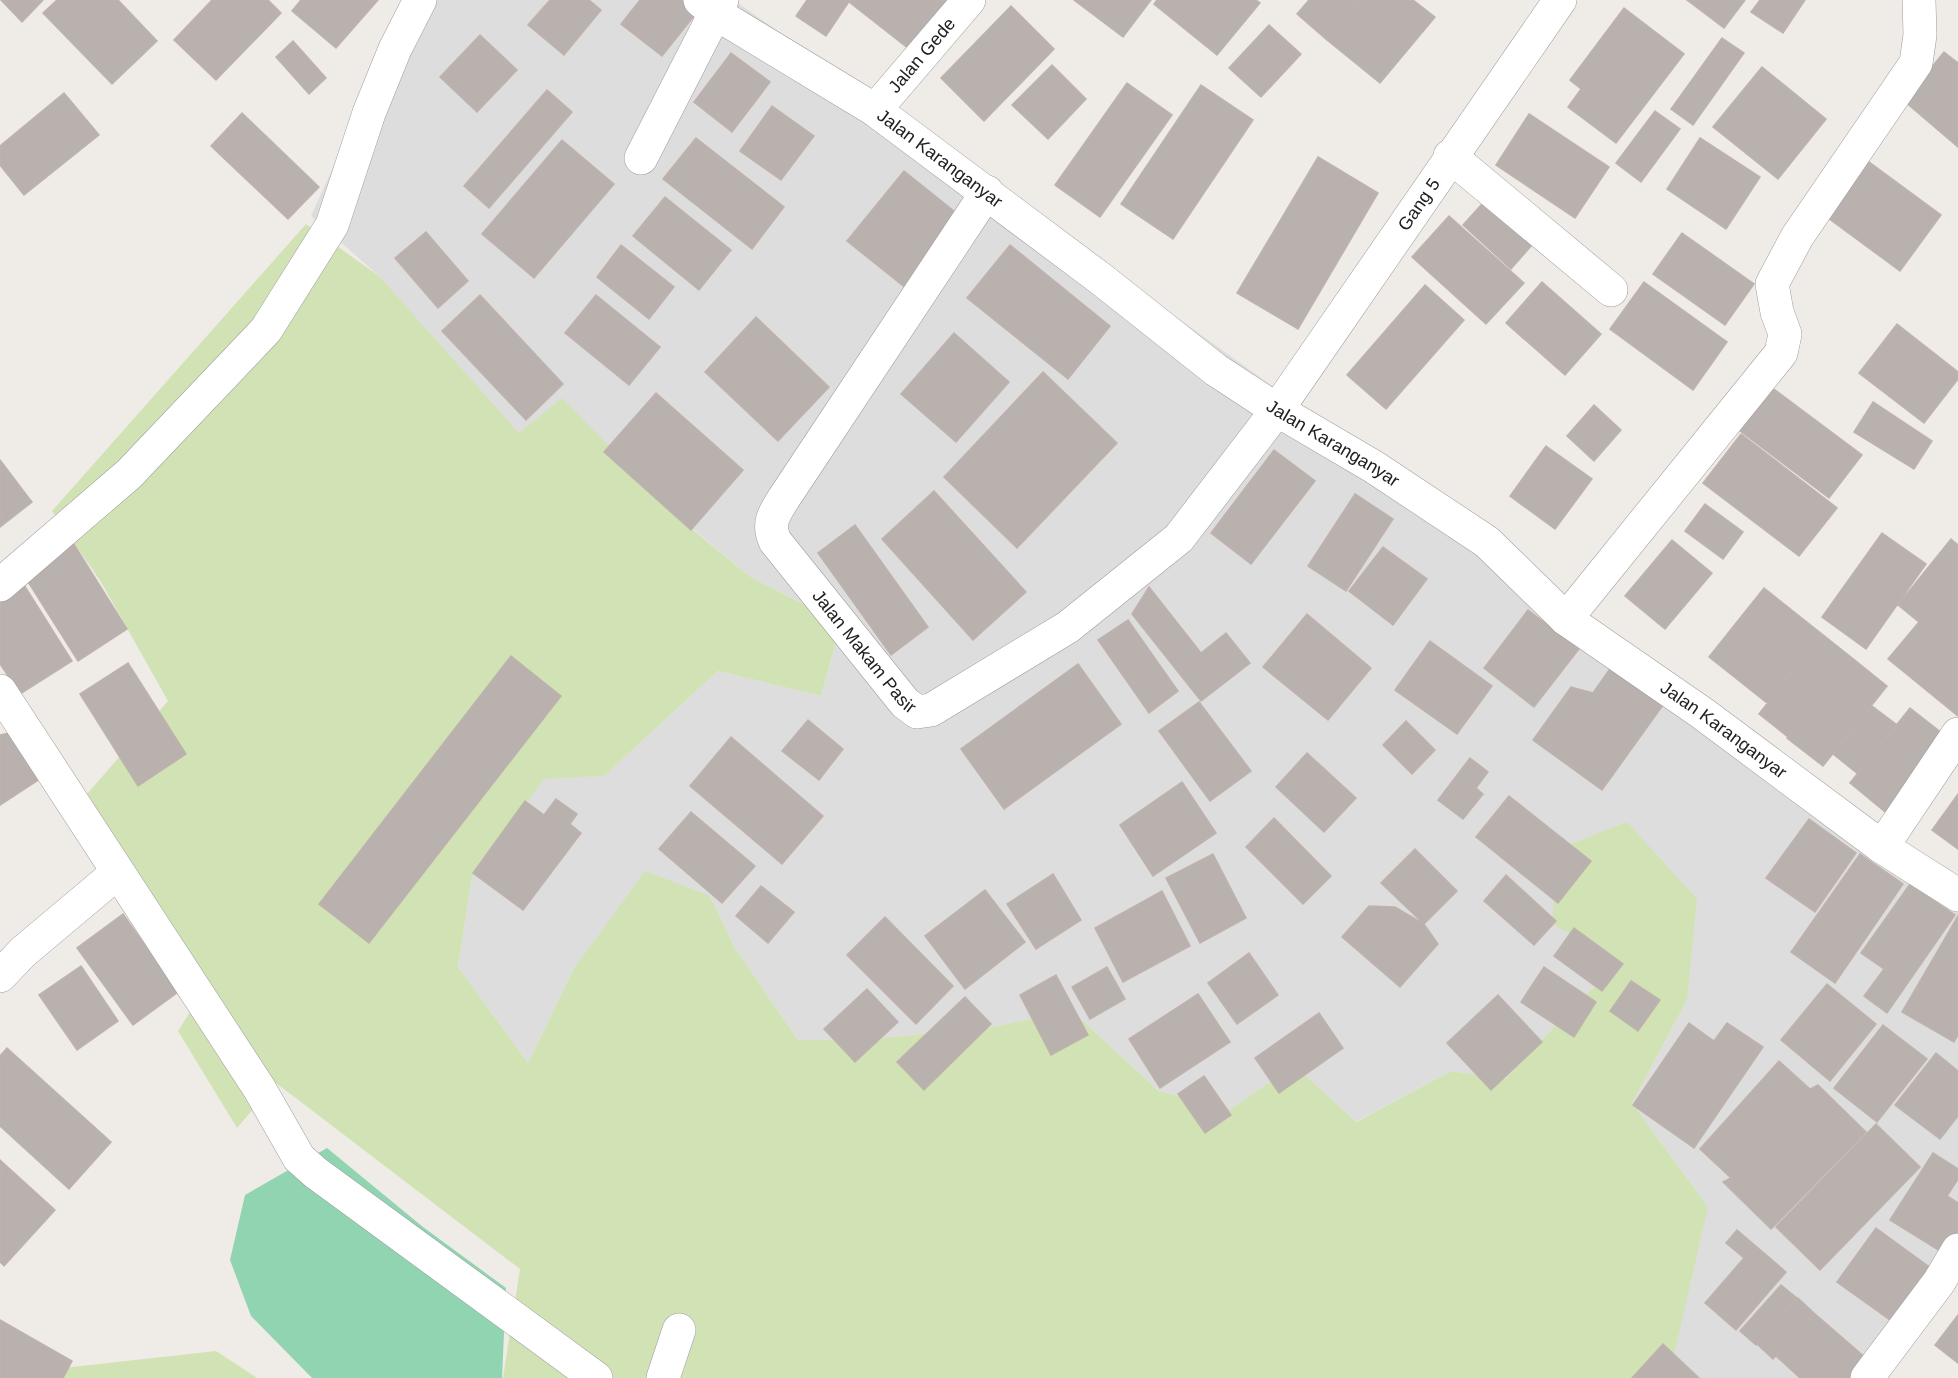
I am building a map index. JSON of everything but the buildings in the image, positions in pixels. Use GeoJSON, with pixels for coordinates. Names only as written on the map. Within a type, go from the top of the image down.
{"type":"FeatureCollection","features":[{"type":"Feature","properties":{"kind":"street"},"geometry":{"type":"LineString","coordinates":[[0,585],[129,474],[266,330],[332,225],[369,113],[395,49],[420,0]]}},
{"type":"Feature","properties":{"kind":"street","name":"Jalan Gede"},"geometry":{"type":"LineString","coordinates":[[875,110],[969,0]]}},
{"type":"Feature","properties":{"kind":"street","name":"Gang 5"},"geometry":{"type":"LineString","coordinates":[[1277,410],[1450,156],[1560,0]]}},
{"type":"Feature","properties":{"kind":"street"},"geometry":{"type":"LineString","coordinates":[[1566,619],[1781,353],[1785,334],[1777,312],[1772,284],[1797,237],[1916,63],[1920,35],[1919,0]]}},
{"type":"Feature","properties":{"kind":"street"},"geometry":{"type":"LineString","coordinates":[[640,158],[712,4]]}},
{"type":"Feature","properties":{"kind":"street","name":"Jalan Karanganyar"},"geometry":{"type":"LineString","coordinates":[[712,4],[875,110],[987,192],[1216,370],[1277,410],[1374,467],[1487,542],[1566,619],[1702,713],[1882,847],[1958,895]]}},
{"type":"Feature","properties":{"kind":"street"},"geometry":{"type":"LineString","coordinates":[[1450,156],[1611,290]]}},
{"type":"Feature","properties":{"kind":"street","name":"Jalan Makam Pasir"},"geometry":{"type":"LineString","coordinates":[[987,192],[790,488],[772,517],[769,528],[775,541],[910,709],[917,712],[931,710],[1068,627],[1179,538],[1277,410]]}},
{"type":"Feature","properties":{"kind":"street"},"geometry":{"type":"LineString","coordinates":[[0,690],[308,1166],[596,1378]]}},
{"type":"Feature","properties":{"kind":"street"},"geometry":{"type":"LineString","coordinates":[[1882,847],[1958,734]]}},
{"type":"Feature","properties":{"kind":"street"},"geometry":{"type":"LineString","coordinates":[[0,976],[23,952],[117,873]]}},
{"type":"Feature","properties":{"kind":"street"},"geometry":{"type":"LineString","coordinates":[[1868,1378],[1939,1282],[1958,1250]]}},
{"type":"Feature","properties":{"kind":"street"},"geometry":{"type":"LineString","coordinates":[[663,1378],[679,1330]]}},
{"type":"Feature","properties":{"kind":"shaded area"},"geometry":{"type":"Polygon","coordinates":[[[414,0],[734,0],[1275,388],[1958,884],[1958,1250],[1858,1378],[1643,1378],[1708,1207],[1632,1103],[1687,1000],[1625,963],[1581,998],[1505,1079],[1451,1071],[1355,1122],[1294,1065],[1231,1109],[1159,1091],[1071,1010],[993,1027],[861,1040],[798,1040],[735,948],[710,896],[573,970],[528,1063],[458,967],[472,877],[544,778],[604,776],[718,671],[821,696],[841,624],[749,576],[682,520],[519,433],[465,380],[379,276],[311,216],[402,15],[414,0]]]}},
{"type":"Feature","properties":{"kind":"green space"},"geometry":{"type":"Polygon","coordinates":[[[306,224],[379,276],[519,433],[562,398],[681,520],[749,576],[841,624],[821,696],[718,671],[604,776],[544,779],[472,877],[458,967],[528,1063],[573,970],[645,871],[710,896],[735,948],[798,1040],[861,1040],[993,1027],[1071,1010],[1159,1091],[1231,1109],[1294,1065],[1356,1122],[1451,1071],[1505,1079],[1581,998],[1624,963],[1552,924],[1558,849],[1627,822],[1697,899],[1687,1000],[1632,1103],[1708,1207],[1675,1351],[1643,1378],[503,1378],[520,1269],[276,1083],[237,1128],[178,1031],[207,985],[87,794],[168,701],[101,582],[52,511],[306,224]]]}},
{"type":"Feature","properties":{"kind":"green space"},"geometry":{"type":"Polygon","coordinates":[[[327,1148],[423,1227],[506,1288],[502,1378],[312,1378],[251,1316],[230,1260],[245,1195],[327,1148]]]}},
{"type":"Feature","properties":{"kind":"green space"},"geometry":{"type":"Polygon","coordinates":[[[216,1351],[257,1378],[0,1378],[0,1375],[216,1351]]]}}]}
